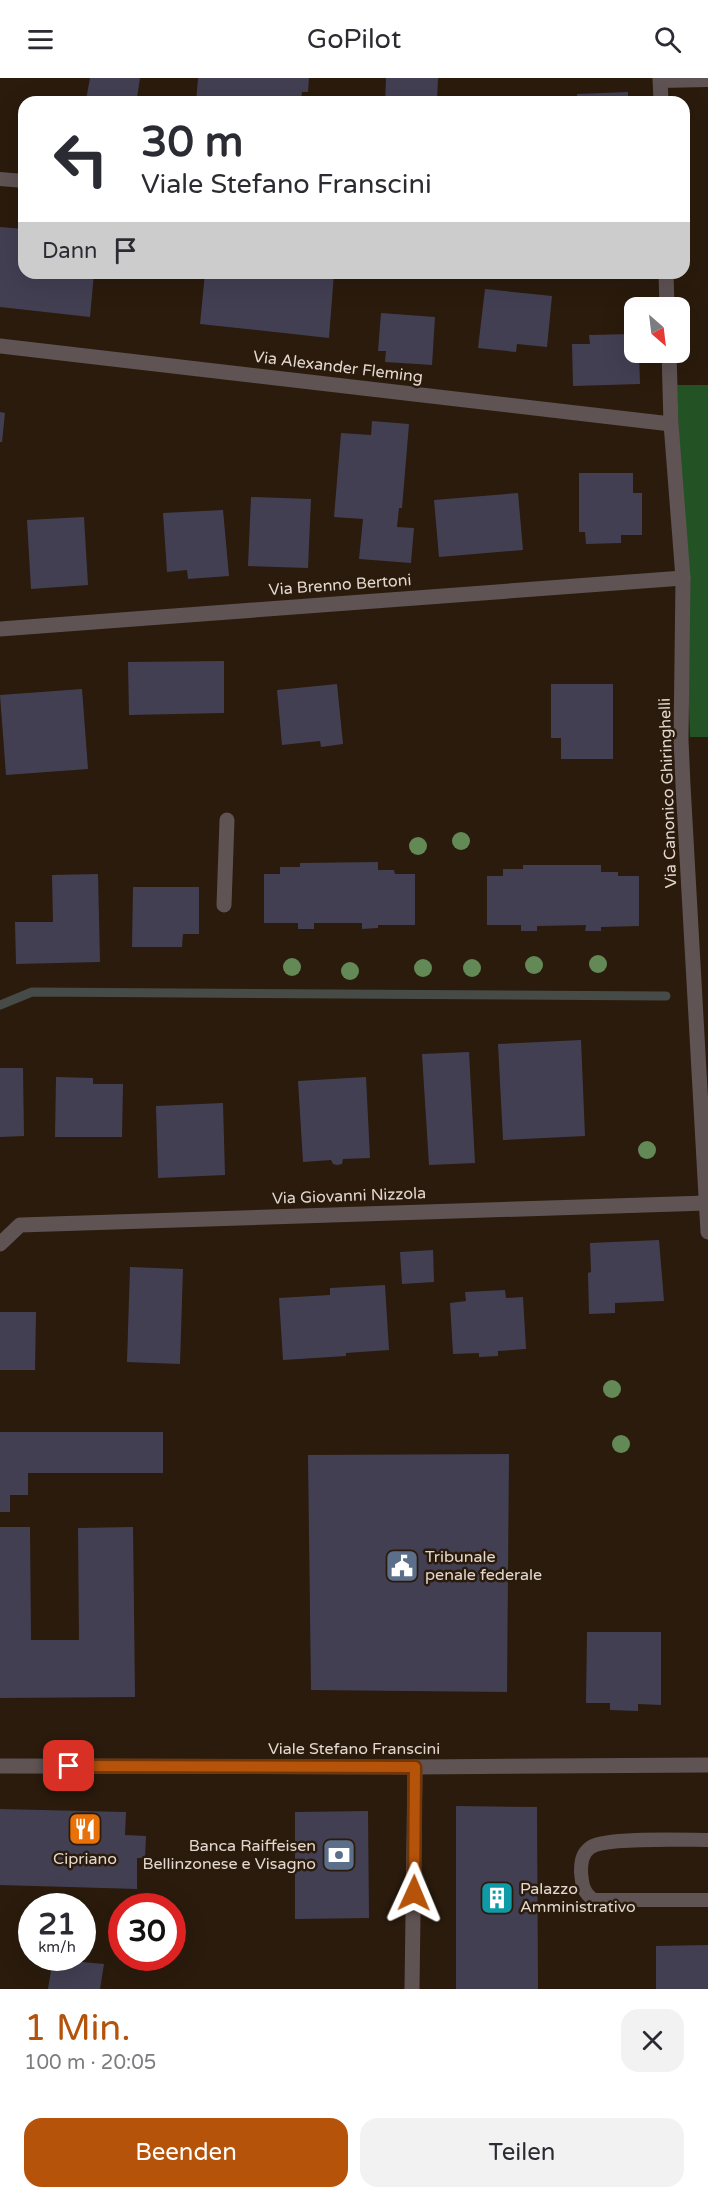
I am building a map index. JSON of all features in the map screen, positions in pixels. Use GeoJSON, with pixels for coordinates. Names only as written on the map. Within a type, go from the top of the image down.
{"type":"FeatureCollection","features":[{"type":"Feature","properties":{"kind":"street"},"geometry":{"type":"LineString","coordinates":[[660,80],[661,96]]}},
{"type":"Feature","properties":{"kind":"street"},"geometry":{"type":"LineString","coordinates":[[666,279],[667,297]]}},
{"type":"Feature","properties":{"kind":"street","name":"Via Alexander Fleming"},"geometry":{"type":"LineString","coordinates":[[0,346],[671,424]]}},
{"type":"Feature","properties":{"kind":"street","name":"Via Canonico Ghiringhelli"},"geometry":{"type":"LineString","coordinates":[[669,363],[671,424],[682,578],[681,740],[708,1232]]}},
{"type":"Feature","properties":{"kind":"street","name":"Via Brenno Bertoni"},"geometry":{"type":"LineString","coordinates":[[0,629],[682,578]]}},
{"type":"Feature","properties":{"kind":"street"},"geometry":{"type":"LineString","coordinates":[[224,905],[227,820]]}},
{"type":"Feature","properties":{"kind":"street","name":"Via Giovanni Nizzola"},"geometry":{"type":"LineString","coordinates":[[0,1244],[20,1225],[707,1203]]}},
{"type":"Feature","properties":{"kind":"street","name":"Viale Stefano Franscini"},"geometry":{"type":"LineString","coordinates":[[0,1766],[708,1765]]}},
{"type":"Feature","properties":{"kind":"street"},"geometry":{"type":"LineString","coordinates":[[412,1989],[415,1767]]}},
{"type":"Feature","properties":{"kind":"lane"},"geometry":{"type":"LineString","coordinates":[[660,80],[708,80]]}},
{"type":"Feature","properties":{"kind":"lane"},"geometry":{"type":"LineString","coordinates":[[0,179],[18,180]]}},
{"type":"Feature","properties":{"kind":"lane"},"geometry":{"type":"LineString","coordinates":[[708,1840],[608,1842],[590,1848],[582,1857],[581,1865],[585,1892],[594,1900],[708,1900]]}},
{"type":"Feature","properties":{"kind":"green space"},"geometry":{"type":"Polygon","coordinates":[[[677,385],[708,385],[708,737],[690,737],[677,385]]]}},
{"type":"Feature","properties":{"kind":"building"},"geometry":{"type":"Polygon","coordinates":[[[90,78],[140,78],[137,96],[87,96],[90,78]]]}},
{"type":"Feature","properties":{"kind":"building"},"geometry":{"type":"Polygon","coordinates":[[[198,78],[309,78],[308,92],[302,92],[302,96],[196,96],[198,78]]]}},
{"type":"Feature","properties":{"kind":"building"},"geometry":{"type":"Polygon","coordinates":[[[386,78],[438,78],[437,96],[385,96],[386,78]]]}},
{"type":"Feature","properties":{"kind":"building"},"geometry":{"type":"Polygon","coordinates":[[[628,92],[628,96],[577,96],[577,94],[628,92]]]}},
{"type":"Feature","properties":{"kind":"building"},"geometry":{"type":"Polygon","coordinates":[[[0,227],[18,228],[18,279],[93,279],[90,317],[0,307],[0,227]]]}},
{"type":"Feature","properties":{"kind":"building"},"geometry":{"type":"Polygon","coordinates":[[[204,279],[334,279],[329,338],[200,324],[204,279]]]}},
{"type":"Feature","properties":{"kind":"building"},"geometry":{"type":"Polygon","coordinates":[[[485,289],[552,296],[547,347],[517,344],[516,352],[478,348],[485,289]]]}},
{"type":"Feature","properties":{"kind":"building"},"geometry":{"type":"Polygon","coordinates":[[[381,313],[435,317],[432,365],[385,362],[386,351],[378,351],[381,313]]]}},
{"type":"Feature","properties":{"kind":"building"},"geometry":{"type":"Polygon","coordinates":[[[624,334],[624,363],[639,363],[640,384],[573,386],[572,344],[590,344],[589,335],[624,334]]]}},
{"type":"Feature","properties":{"kind":"building"},"geometry":{"type":"Polygon","coordinates":[[[0,412],[5,413],[2,442],[0,442],[0,412]]]}},
{"type":"Feature","properties":{"kind":"building"},"geometry":{"type":"Polygon","coordinates":[[[372,421],[409,424],[402,508],[399,508],[397,527],[414,528],[411,563],[359,559],[363,519],[334,517],[341,433],[371,435],[372,421]]]}},
{"type":"Feature","properties":{"kind":"building"},"geometry":{"type":"Polygon","coordinates":[[[579,473],[633,473],[633,493],[642,493],[642,535],[621,535],[621,543],[586,544],[585,532],[579,532],[579,473]]]}},
{"type":"Feature","properties":{"kind":"building"},"geometry":{"type":"Polygon","coordinates":[[[518,493],[523,550],[439,557],[434,500],[518,493]]]}},
{"type":"Feature","properties":{"kind":"building"},"geometry":{"type":"Polygon","coordinates":[[[251,497],[311,499],[308,568],[248,566],[251,497]]]}},
{"type":"Feature","properties":{"kind":"building"},"geometry":{"type":"Polygon","coordinates":[[[223,510],[229,576],[188,579],[187,570],[167,572],[163,513],[223,510]]]}},
{"type":"Feature","properties":{"kind":"building"},"geometry":{"type":"Polygon","coordinates":[[[84,517],[88,585],[31,589],[27,520],[84,517]]]}},
{"type":"Feature","properties":{"kind":"building"},"geometry":{"type":"Polygon","coordinates":[[[224,661],[224,713],[129,715],[128,662],[224,661]]]}},
{"type":"Feature","properties":{"kind":"building"},"geometry":{"type":"Polygon","coordinates":[[[337,684],[343,744],[321,747],[320,741],[282,745],[277,690],[337,684]]]}},
{"type":"Feature","properties":{"kind":"building"},"geometry":{"type":"Polygon","coordinates":[[[551,684],[613,684],[613,759],[561,759],[561,738],[551,738],[551,684]]]}},
{"type":"Feature","properties":{"kind":"building"},"geometry":{"type":"Polygon","coordinates":[[[82,689],[88,769],[6,775],[0,695],[82,689]]]}},
{"type":"Feature","properties":{"kind":"building"},"geometry":{"type":"Polygon","coordinates":[[[378,862],[378,870],[394,870],[395,874],[415,874],[415,925],[378,925],[378,928],[362,929],[362,923],[314,923],[314,929],[298,929],[298,923],[264,923],[264,874],[280,874],[280,867],[300,867],[300,863],[378,862]]]}},
{"type":"Feature","properties":{"kind":"building"},"geometry":{"type":"Polygon","coordinates":[[[523,865],[601,865],[601,872],[618,872],[618,876],[639,876],[639,926],[601,927],[601,931],[585,931],[586,925],[537,926],[537,931],[521,931],[521,925],[487,925],[487,876],[503,876],[503,869],[523,869],[523,865]]]}},
{"type":"Feature","properties":{"kind":"building"},"geometry":{"type":"Polygon","coordinates":[[[98,874],[100,962],[16,964],[15,922],[53,922],[52,875],[98,874]]]}},
{"type":"Feature","properties":{"kind":"building"},"geometry":{"type":"Polygon","coordinates":[[[133,887],[199,887],[199,934],[183,934],[182,947],[132,947],[133,887]]]}},
{"type":"Feature","properties":{"kind":"building"},"geometry":{"type":"Polygon","coordinates":[[[581,1040],[585,1136],[503,1140],[498,1044],[581,1040]]]}},
{"type":"Feature","properties":{"kind":"building"},"geometry":{"type":"Polygon","coordinates":[[[469,1052],[475,1163],[429,1165],[422,1054],[469,1052]]]}},
{"type":"Feature","properties":{"kind":"building"},"geometry":{"type":"Polygon","coordinates":[[[0,1068],[23,1068],[24,1136],[0,1137],[0,1068]]]}},
{"type":"Feature","properties":{"kind":"building"},"geometry":{"type":"Polygon","coordinates":[[[56,1077],[93,1078],[93,1084],[123,1084],[122,1137],[55,1137],[56,1077]]]}},
{"type":"Feature","properties":{"kind":"building"},"geometry":{"type":"Polygon","coordinates":[[[366,1077],[370,1158],[343,1159],[342,1164],[337,1165],[331,1160],[303,1162],[298,1081],[366,1077]]]}},
{"type":"Feature","properties":{"kind":"building"},"geometry":{"type":"Polygon","coordinates":[[[223,1103],[225,1175],[158,1178],[156,1106],[223,1103]]]}},
{"type":"Feature","properties":{"kind":"building"},"geometry":{"type":"Polygon","coordinates":[[[659,1240],[664,1301],[615,1303],[615,1313],[589,1314],[590,1243],[659,1240]]]}},
{"type":"Feature","properties":{"kind":"building"},"geometry":{"type":"Polygon","coordinates":[[[433,1250],[434,1282],[402,1284],[400,1252],[433,1250]]]}},
{"type":"Feature","properties":{"kind":"building"},"geometry":{"type":"Polygon","coordinates":[[[130,1267],[183,1269],[180,1364],[127,1362],[130,1267]]]}},
{"type":"Feature","properties":{"kind":"building"},"geometry":{"type":"Polygon","coordinates":[[[385,1285],[389,1350],[346,1353],[346,1356],[283,1360],[279,1298],[330,1295],[330,1288],[385,1285]]]}},
{"type":"Feature","properties":{"kind":"building"},"geometry":{"type":"Polygon","coordinates":[[[505,1290],[506,1298],[523,1297],[526,1349],[498,1351],[498,1356],[479,1357],[479,1353],[453,1354],[450,1303],[466,1301],[465,1292],[505,1290]]]}},
{"type":"Feature","properties":{"kind":"building"},"geometry":{"type":"Polygon","coordinates":[[[0,1312],[36,1312],[35,1370],[0,1370],[0,1312]]]}},
{"type":"Feature","properties":{"kind":"building"},"geometry":{"type":"Polygon","coordinates":[[[0,1432],[163,1432],[163,1473],[28,1473],[28,1495],[10,1495],[10,1512],[0,1512],[0,1432]]]}},
{"type":"Feature","properties":{"kind":"building"},"geometry":{"type":"Polygon","coordinates":[[[509,1454],[507,1692],[311,1690],[308,1455],[509,1454]]]}},
{"type":"Feature","properties":{"kind":"building"},"geometry":{"type":"Polygon","coordinates":[[[0,1527],[30,1527],[31,1640],[79,1640],[78,1528],[133,1527],[135,1697],[0,1698],[0,1527]]]}},
{"type":"Feature","properties":{"kind":"building"},"geometry":{"type":"Polygon","coordinates":[[[587,1632],[661,1632],[661,1705],[638,1704],[638,1711],[610,1710],[610,1703],[586,1703],[587,1632]]]}},
{"type":"Feature","properties":{"kind":"building","name":"Palazzo Amministrativo"},"geometry":{"type":"Polygon","coordinates":[[[456,1806],[537,1807],[538,1989],[456,1989],[456,1806]]]}},
{"type":"Feature","properties":{"kind":"building"},"geometry":{"type":"Polygon","coordinates":[[[0,1809],[126,1812],[125,1835],[146,1836],[145,1858],[137,1858],[137,1889],[0,1885],[0,1809]]]}},
{"type":"Feature","properties":{"kind":"building"},"geometry":{"type":"Polygon","coordinates":[[[368,1811],[369,1918],[295,1919],[295,1812],[368,1811]]]}},
{"type":"Feature","properties":{"kind":"building","name":"Palazzo Amministrativo"},"geometry":{"type":"Polygon","coordinates":[[[708,1945],[708,1989],[656,1989],[656,1946],[708,1945]]]}},
{"type":"Feature","properties":{"kind":"building"},"geometry":{"type":"Polygon","coordinates":[[[96,1963],[104,1964],[100,1989],[48,1989],[51,1971],[96,1971],[96,1963]]]}},
{"type":"Feature","properties":{"kind":"waterway"},"geometry":{"type":"LineString","coordinates":[[0,1005],[32,992],[666,996]]}},
{"type":"Feature","properties":{"kind":"place","name":"Tribunale penale federale"},"geometry":{"type":"Point","coordinates":[402,1566]}},
{"type":"Feature","properties":{"kind":"place","name":"Cipriano"},"geometry":{"type":"Point","coordinates":[85,1829]}},
{"type":"Feature","properties":{"kind":"place","name":"Banca Raiffeisen Bellinzonese e Visagno"},"geometry":{"type":"Point","coordinates":[339,1855]}},
{"type":"Feature","properties":{"kind":"place","name":"Palazzo Amministrativo"},"geometry":{"type":"Point","coordinates":[497,1898]}},
{"type":"Feature","properties":{"kind":"route"},"geometry":{"type":"LineString","coordinates":[[69,1766],[415,1767],[414,1893]]}}]}
